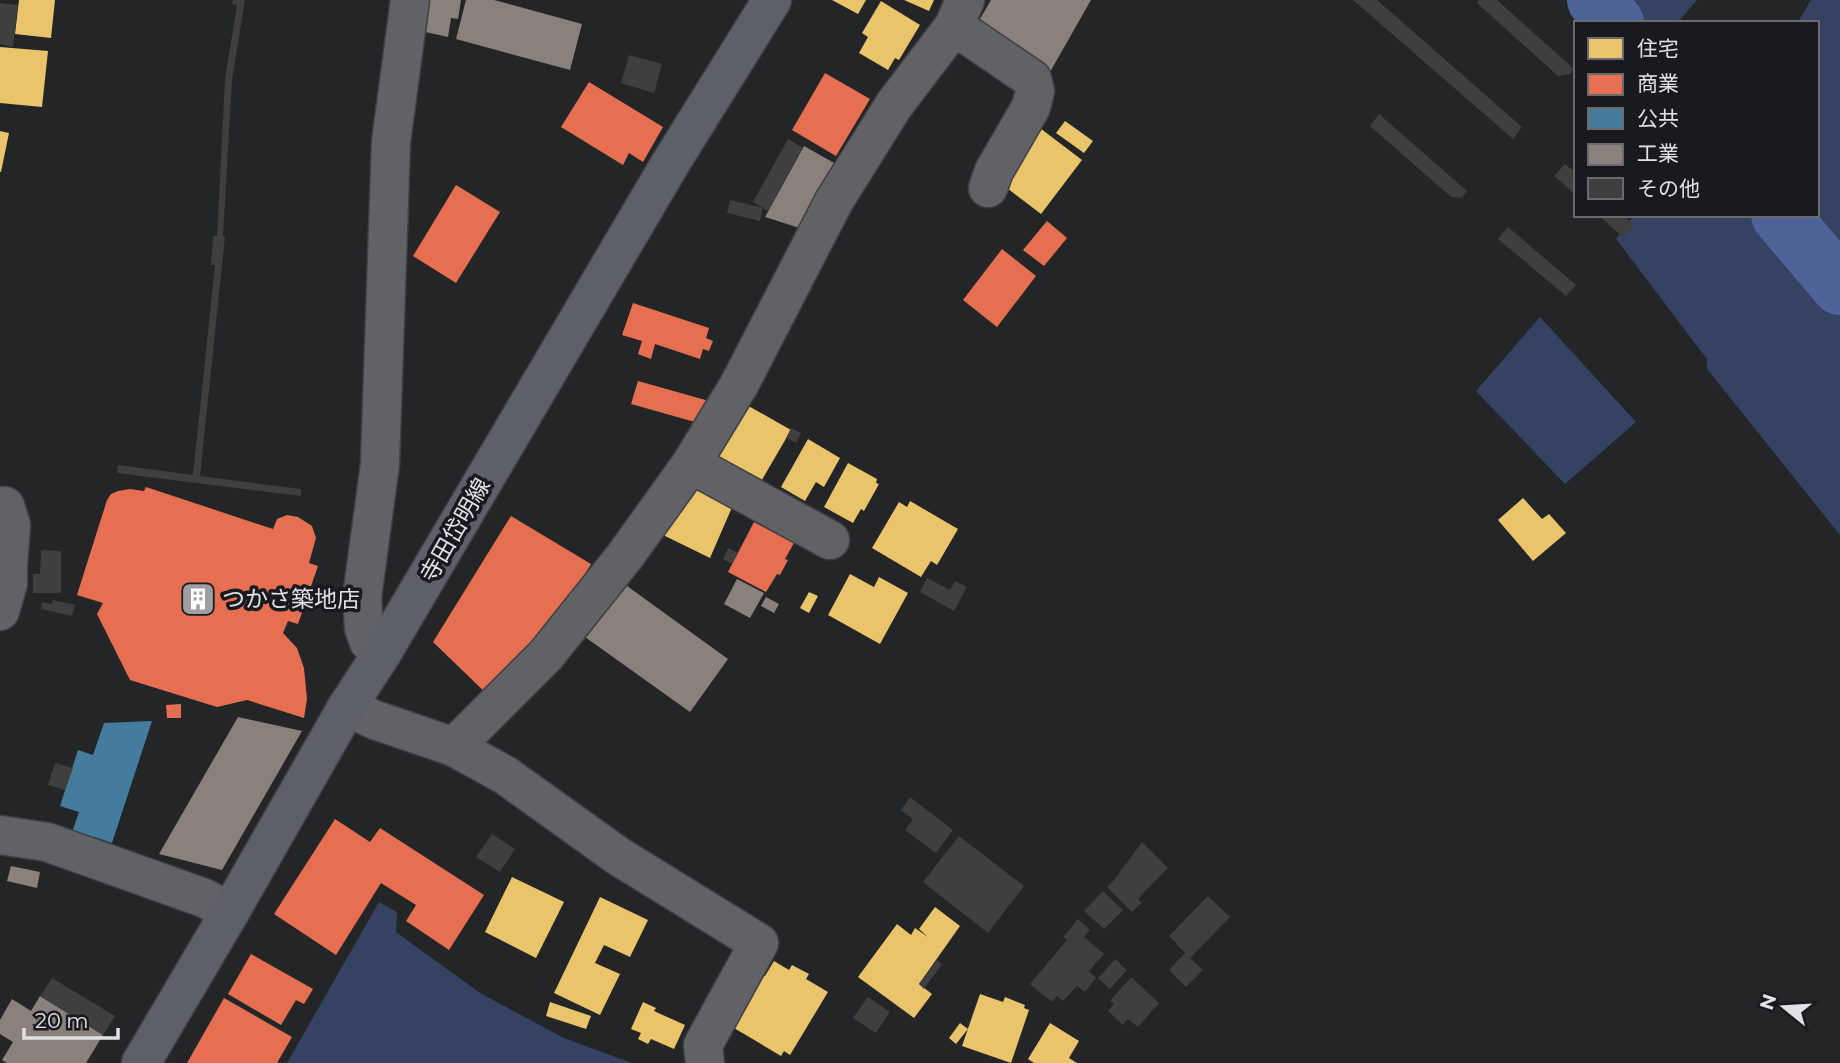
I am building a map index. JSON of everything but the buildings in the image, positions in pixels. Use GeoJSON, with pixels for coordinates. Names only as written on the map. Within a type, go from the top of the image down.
{"type":"FeatureCollection","features":[{"type":"Feature","properties":{"kind":"main road","name":"寺田岱明線"},"geometry":{"type":"LineString","coordinates":[[141,1063],[346,707],[382,653],[670,164],[772,0]]}},
{"type":"Feature","properties":{"kind":"street"},"geometry":{"type":"LineString","coordinates":[[382,653],[369,642],[364,628],[362,597],[380,464],[391,142],[410,0]]}},
{"type":"Feature","properties":{"kind":"street"},"geometry":{"type":"LineString","coordinates":[[454,747],[546,655],[625,556],[691,464],[739,385],[834,201],[894,105],[959,13],[1032,79],[1035,91],[1031,107],[994,171],[988,188]]}},
{"type":"Feature","properties":{"kind":"street"},"geometry":{"type":"LineString","coordinates":[[691,464],[830,540]]}},
{"type":"Feature","properties":{"kind":"street"},"geometry":{"type":"LineString","coordinates":[[0,506],[5,506],[11,525],[8,583],[0,611]]}},
{"type":"Feature","properties":{"kind":"street"},"geometry":{"type":"LineString","coordinates":[[346,707],[375,720],[454,747],[505,775],[618,856],[759,943],[704,1045],[705,1063]]}},
{"type":"Feature","properties":{"kind":"street"},"geometry":{"type":"LineString","coordinates":[[0,835],[47,842],[204,898],[230,912]]}},
{"type":"Feature","properties":{"kind":"shaded area"},"geometry":{"type":"Polygon","coordinates":[[[1607,0],[1697,0],[1679,21],[1624,21],[1607,0]]]}},
{"type":"Feature","properties":{"kind":"shaded area"},"geometry":{"type":"Polygon","coordinates":[[[1811,0],[1840,0],[1840,269],[1793,217],[1819,217],[1819,21],[1798,21],[1811,0]]]}},
{"type":"Feature","properties":{"kind":"shaded area"},"geometry":{"type":"Polygon","coordinates":[[[1632,217],[1774,217],[1840,295],[1840,535],[1707,369],[1707,359],[1616,239],[1632,217]]]}},
{"type":"Feature","properties":{"kind":"shaded area"},"geometry":{"type":"Polygon","coordinates":[[[1540,317],[1636,422],[1565,484],[1476,391],[1540,317]]]}},
{"type":"Feature","properties":{"kind":"shaded area"},"geometry":{"type":"Polygon","coordinates":[[[379,902],[397,912],[396,932],[480,993],[564,1038],[632,1063],[287,1063],[379,902]]]}},
{"type":"Feature","properties":{"kind":"waterway"},"geometry":{"type":"LineString","coordinates":[[1596,0],[1613,21]]}},
{"type":"Feature","properties":{"kind":"waterway"},"geometry":{"type":"LineString","coordinates":[[1782,217],[1840,286]]}},
{"type":"Feature","properties":{"kind":"place","name":"つかさ築地店"},"geometry":{"type":"Point","coordinates":[198,599]}}]}
